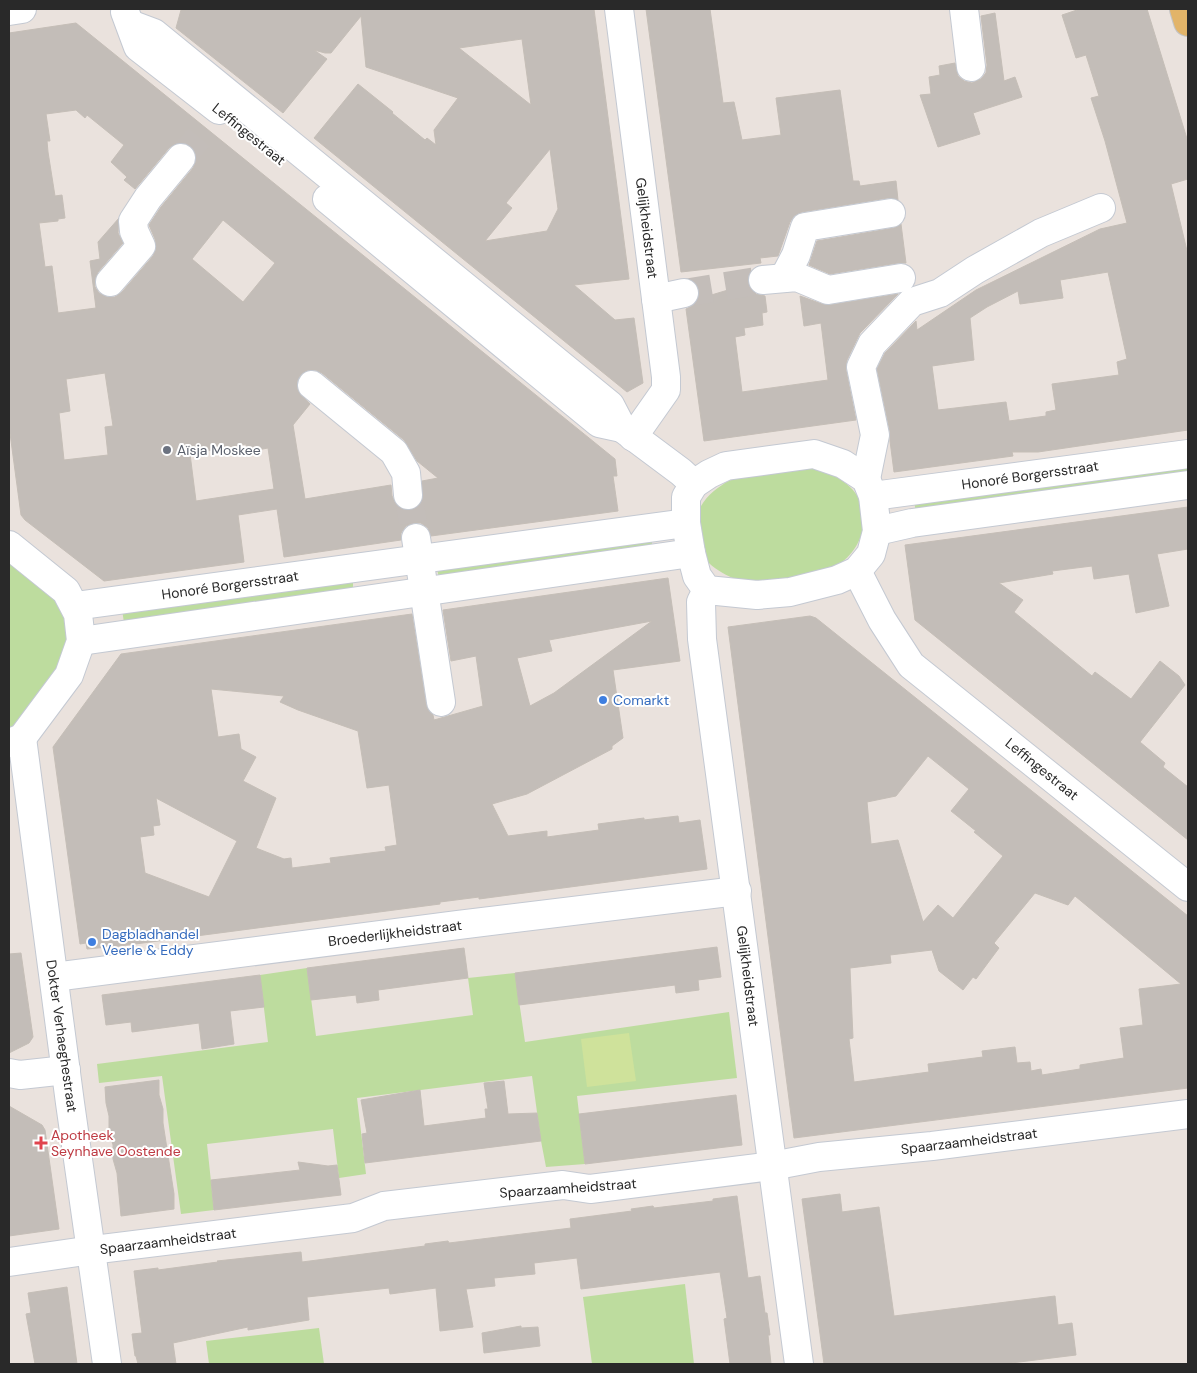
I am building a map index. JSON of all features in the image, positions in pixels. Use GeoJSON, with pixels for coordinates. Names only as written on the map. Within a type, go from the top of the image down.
{"type":"FeatureCollection","features":[{"type":"Feature","properties":{"kind":"main road"},"geometry":{"type":"LineString","coordinates":[[1184,9],[1188,22]]}},
{"type":"Feature","properties":{"kind":"street"},"geometry":{"type":"LineString","coordinates":[[9,11],[22,9]]}},
{"type":"Feature","properties":{"kind":"street","name":"Gelijkheidstraat"},"geometry":{"type":"LineString","coordinates":[[619,9],[666,377],[666,390],[628,432]]}},
{"type":"Feature","properties":{"kind":"street"},"geometry":{"type":"LineString","coordinates":[[964,9],[971,66]]}},
{"type":"Feature","properties":{"kind":"street","name":"Leffingestraat"},"geometry":{"type":"LineString","coordinates":[[127,16],[138,47],[214,120],[383,232]]}},
{"type":"Feature","properties":{"kind":"street","name":"Leffingestraat"},"geometry":{"type":"LineString","coordinates":[[127,16],[154,33],[599,423],[628,432],[682,472],[694,484]]}},
{"type":"Feature","properties":{"kind":"street"},"geometry":{"type":"LineString","coordinates":[[110,282],[141,246],[134,231],[133,221],[148,198],[181,158]]}},
{"type":"Feature","properties":{"kind":"street"},"geometry":{"type":"LineString","coordinates":[[869,487],[843,464],[814,454],[726,466],[709,474],[694,484],[686,497],[686,522],[691,553],[698,576],[707,590],[757,595],[790,592],[837,580],[857,571],[871,554],[877,531],[869,487],[875,435],[862,367],[872,344],[912,302],[940,293],[975,270],[1041,233],[1101,208]]}},
{"type":"Feature","properties":{"kind":"street"},"geometry":{"type":"LineString","coordinates":[[891,213],[805,227],[796,255],[774,279],[797,277],[828,290],[901,278]]}},
{"type":"Feature","properties":{"kind":"street"},"geometry":{"type":"LineString","coordinates":[[656,298],[684,293]]}},
{"type":"Feature","properties":{"kind":"street"},"geometry":{"type":"LineString","coordinates":[[312,385],[394,452],[406,473],[408,495]]}},
{"type":"Feature","properties":{"kind":"street","name":"Honoré Borgersstraat"},"geometry":{"type":"LineString","coordinates":[[869,487],[1188,454]]}},
{"type":"Feature","properties":{"kind":"street"},"geometry":{"type":"LineString","coordinates":[[877,531],[912,523],[1188,484]]}},
{"type":"Feature","properties":{"kind":"street","name":"Honoré Borgersstraat"},"geometry":{"type":"LineString","coordinates":[[75,606],[385,564],[417,549],[686,522]]}},
{"type":"Feature","properties":{"kind":"street"},"geometry":{"type":"LineString","coordinates":[[9,545],[66,591],[75,606],[80,626],[80,641],[70,674],[16,740]]}},
{"type":"Feature","properties":{"kind":"street"},"geometry":{"type":"LineString","coordinates":[[417,549],[441,702]]}},
{"type":"Feature","properties":{"kind":"street"},"geometry":{"type":"LineString","coordinates":[[80,641],[691,553]]}},
{"type":"Feature","properties":{"kind":"street"},"geometry":{"type":"LineString","coordinates":[[385,564],[390,596]]}},
{"type":"Feature","properties":{"kind":"street","name":"Leffingestraat"},"geometry":{"type":"LineString","coordinates":[[857,571],[885,627],[900,647],[910,665],[1188,887]]}},
{"type":"Feature","properties":{"kind":"street","name":"Gelijkheidstraat"},"geometry":{"type":"LineString","coordinates":[[707,590],[701,602],[702,639],[799,1364]]}},
{"type":"Feature","properties":{"kind":"street","name":"Leffingestraat"},"geometry":{"type":"LineString","coordinates":[[900,647],[918,648],[1188,864]]}},
{"type":"Feature","properties":{"kind":"street","name":"Dokter Verhaeghestraat"},"geometry":{"type":"LineString","coordinates":[[16,740],[54,978],[107,1364]]}},
{"type":"Feature","properties":{"kind":"street","name":"Broederlijkheidstraat"},"geometry":{"type":"LineString","coordinates":[[54,978],[736,891]]}},
{"type":"Feature","properties":{"kind":"street"},"geometry":{"type":"LineString","coordinates":[[9,1073],[20,1075],[66,1070]]}},
{"type":"Feature","properties":{"kind":"street","name":"Spaarzaamheidstraat"},"geometry":{"type":"LineString","coordinates":[[9,1262],[353,1218],[384,1206],[563,1185],[590,1188],[772,1166],[819,1157],[932,1146],[1188,1114]]}},
{"type":"Feature","properties":{"kind":"green space"},"geometry":{"type":"Polygon","coordinates":[[[1188,462],[1188,477],[916,514],[914,500],[1188,462]]]}},
{"type":"Feature","properties":{"kind":"green space"},"geometry":{"type":"Polygon","coordinates":[[[809,467],[831,474],[846,483],[858,497],[862,507],[864,518],[863,530],[853,551],[845,560],[835,567],[818,574],[780,583],[748,582],[737,579],[722,573],[709,563],[700,551],[698,543],[699,513],[703,503],[713,492],[725,483],[742,477],[765,472],[809,467]]]}},
{"type":"Feature","properties":{"kind":"green space"},"geometry":{"type":"Polygon","coordinates":[[[651,536],[653,550],[439,578],[437,569],[651,536]]]}},
{"type":"Feature","properties":{"kind":"green space"},"geometry":{"type":"Polygon","coordinates":[[[9,559],[52,591],[70,629],[64,662],[9,737],[9,559]]]}},
{"type":"Feature","properties":{"kind":"green space"},"geometry":{"type":"Polygon","coordinates":[[[353,582],[353,589],[124,623],[122,609],[353,582]]]}},
{"type":"Feature","properties":{"kind":"green space"},"geometry":{"type":"Polygon","coordinates":[[[307,968],[316,1036],[473,1015],[468,978],[515,973],[525,1042],[729,1012],[737,1078],[577,1096],[585,1164],[546,1167],[532,1076],[357,1098],[366,1174],[339,1178],[333,1129],[207,1144],[214,1210],[181,1214],[162,1076],[99,1083],[97,1064],[268,1042],[260,975],[307,968]]]}},
{"type":"Feature","properties":{"kind":"green space"},"geometry":{"type":"Polygon","coordinates":[[[629,1033],[636,1081],[587,1087],[581,1039],[629,1033]]]}},
{"type":"Feature","properties":{"kind":"green space"},"geometry":{"type":"Polygon","coordinates":[[[685,1284],[694,1364],[592,1364],[583,1297],[685,1284]]]}},
{"type":"Feature","properties":{"kind":"green space"},"geometry":{"type":"Polygon","coordinates":[[[319,1328],[324,1364],[209,1364],[206,1341],[319,1328]]]}},
{"type":"Feature","properties":{"kind":"building"},"geometry":{"type":"Polygon","coordinates":[[[594,9],[629,279],[574,285],[615,320],[634,318],[643,383],[627,392],[314,138],[358,84],[425,140],[427,138],[436,145],[434,130],[458,98],[366,67],[361,16],[331,53],[314,50],[327,59],[283,113],[176,28],[181,10],[594,9]],[[522,39],[459,48],[531,105],[522,39]],[[550,149],[506,203],[512,208],[485,241],[547,231],[558,209],[550,149]]]}},
{"type":"Feature","properties":{"kind":"building"},"geometry":{"type":"Polygon","coordinates":[[[646,9],[710,9],[723,103],[734,102],[742,140],[781,135],[776,98],[840,90],[853,181],[859,181],[860,186],[896,181],[898,200],[888,198],[802,212],[794,216],[790,222],[778,256],[760,258],[761,263],[681,272],[646,9]]]}},
{"type":"Feature","properties":{"kind":"building"},"geometry":{"type":"Polygon","coordinates":[[[1080,9],[1147,9],[1188,142],[1188,179],[1171,184],[1188,255],[1188,430],[1038,452],[1012,452],[1013,456],[894,472],[890,432],[877,369],[885,353],[916,321],[917,330],[976,290],[1100,229],[1127,223],[1105,141],[1091,98],[1099,96],[1086,55],[1076,58],[1062,15],[1080,9]],[[1108,272],[1060,280],[1063,298],[1020,304],[1018,291],[970,318],[974,360],[932,366],[938,410],[1006,402],[1009,421],[1046,416],[1046,412],[1056,410],[1052,384],[1119,375],[1117,362],[1127,359],[1108,272]]]}},
{"type":"Feature","properties":{"kind":"building"},"geometry":{"type":"Polygon","coordinates":[[[995,13],[1004,81],[1015,77],[1022,97],[973,113],[980,134],[938,147],[920,95],[931,94],[929,77],[940,75],[939,66],[955,63],[958,76],[964,81],[972,83],[981,79],[986,73],[987,65],[981,16],[995,13]]]}},
{"type":"Feature","properties":{"kind":"building"},"geometry":{"type":"Polygon","coordinates":[[[76,23],[615,459],[617,476],[613,476],[618,511],[431,536],[428,528],[421,523],[414,523],[406,526],[401,533],[401,540],[284,557],[277,509],[238,515],[244,562],[104,581],[25,520],[21,515],[9,426],[9,33],[76,23]],[[76,110],[46,114],[50,141],[47,141],[48,152],[55,196],[62,195],[65,218],[58,219],[58,221],[39,223],[45,267],[52,266],[58,313],[96,308],[90,261],[100,259],[98,242],[119,218],[118,233],[123,243],[98,272],[95,280],[95,287],[99,293],[107,297],[115,297],[122,292],[153,256],[156,249],[155,239],[149,225],[193,168],[196,160],[195,152],[191,146],[183,143],[175,144],[169,148],[135,189],[124,180],[127,177],[111,162],[124,145],[87,115],[85,118],[76,110]],[[223,220],[192,259],[243,302],[275,263],[223,220]],[[315,370],[306,371],[297,382],[298,391],[310,404],[293,425],[305,499],[391,485],[392,496],[401,509],[409,511],[417,507],[422,501],[422,481],[438,478],[417,461],[404,440],[322,373],[315,370]],[[105,373],[66,379],[70,411],[59,413],[64,460],[108,455],[105,427],[113,426],[105,373]],[[246,444],[190,454],[196,501],[274,489],[268,448],[247,452],[246,444]]]}},
{"type":"Feature","properties":{"kind":"building"},"geometry":{"type":"Polygon","coordinates":[[[901,224],[906,263],[830,274],[809,265],[817,241],[894,228],[901,224]]]}},
{"type":"Feature","properties":{"kind":"building"},"geometry":{"type":"Polygon","coordinates":[[[748,284],[756,294],[765,296],[767,312],[762,313],[763,325],[744,328],[745,335],[735,337],[742,392],[828,380],[821,323],[804,326],[800,296],[830,305],[898,294],[860,333],[847,360],[846,370],[856,420],[704,441],[686,309],[694,305],[698,299],[748,284]]]}},
{"type":"Feature","properties":{"kind":"building"},"geometry":{"type":"Polygon","coordinates":[[[1188,507],[1188,549],[1157,554],[1169,606],[1136,613],[1129,574],[1094,579],[1092,566],[1052,571],[1053,574],[999,583],[1023,600],[1014,612],[1092,676],[1095,672],[1131,699],[1160,661],[1179,676],[1185,685],[1140,742],[1165,763],[1163,767],[1188,787],[1188,840],[915,620],[905,545],[1188,507]]]}},
{"type":"Feature","properties":{"kind":"building"},"geometry":{"type":"Polygon","coordinates":[[[668,578],[680,661],[613,670],[623,738],[612,746],[612,749],[527,794],[492,804],[508,836],[547,831],[547,837],[599,830],[598,824],[644,818],[644,820],[678,816],[679,823],[700,820],[707,869],[479,899],[479,897],[440,902],[440,904],[120,946],[87,949],[86,943],[80,944],[53,747],[121,654],[412,614],[426,704],[434,720],[483,706],[476,656],[451,661],[443,610],[668,578]],[[652,621],[549,640],[552,651],[517,658],[530,706],[554,693],[652,621]],[[211,689],[218,737],[239,734],[241,749],[256,757],[243,781],[276,798],[256,848],[284,859],[291,858],[292,868],[331,863],[330,858],[386,851],[385,847],[397,845],[389,785],[367,788],[358,731],[280,702],[284,696],[211,689]],[[156,798],[160,825],[153,826],[154,835],[140,837],[145,873],[209,897],[237,841],[156,798]]]}},
{"type":"Feature","properties":{"kind":"building"},"geometry":{"type":"Polygon","coordinates":[[[810,616],[816,618],[1188,916],[1188,1088],[794,1138],[728,627],[810,616]],[[928,756],[896,796],[867,802],[871,844],[898,840],[923,922],[938,905],[953,918],[1003,856],[951,811],[969,789],[928,756]],[[1035,893],[994,943],[999,948],[976,979],[973,977],[963,990],[939,971],[932,950],[890,955],[891,963],[850,968],[853,1038],[849,1039],[854,1082],[929,1072],[928,1064],[983,1057],[982,1051],[1015,1047],[1017,1063],[1030,1062],[1031,1071],[1041,1069],[1042,1075],[1080,1069],[1080,1065],[1124,1058],[1120,1028],[1143,1025],[1139,989],[1181,984],[1075,896],[1068,905],[1035,893]]]}},
{"type":"Feature","properties":{"kind":"building"},"geometry":{"type":"Polygon","coordinates":[[[717,947],[721,977],[698,980],[699,990],[676,993],[675,985],[519,1005],[515,973],[717,947]]]}},
{"type":"Feature","properties":{"kind":"building"},"geometry":{"type":"Polygon","coordinates":[[[464,948],[468,978],[378,990],[379,1000],[357,1003],[356,995],[311,1000],[307,968],[464,948]]]}},
{"type":"Feature","properties":{"kind":"building"},"geometry":{"type":"Polygon","coordinates":[[[21,953],[33,1037],[29,1043],[9,1053],[9,954],[21,953]]]}},
{"type":"Feature","properties":{"kind":"building"},"geometry":{"type":"Polygon","coordinates":[[[260,975],[264,1007],[230,1011],[234,1044],[202,1049],[199,1023],[132,1032],[131,1022],[106,1025],[102,995],[260,975]]]}},
{"type":"Feature","properties":{"kind":"building"},"geometry":{"type":"Polygon","coordinates":[[[159,1080],[159,1095],[163,1109],[163,1123],[174,1194],[174,1209],[121,1216],[105,1087],[159,1080]]]}},
{"type":"Feature","properties":{"kind":"building"},"geometry":{"type":"Polygon","coordinates":[[[504,1081],[508,1114],[537,1113],[541,1141],[365,1163],[362,1134],[367,1133],[361,1100],[420,1090],[424,1126],[486,1118],[485,1109],[488,1109],[484,1083],[504,1081]]]}},
{"type":"Feature","properties":{"kind":"building"},"geometry":{"type":"Polygon","coordinates":[[[736,1095],[742,1145],[585,1164],[579,1114],[736,1095]]]}},
{"type":"Feature","properties":{"kind":"building"},"geometry":{"type":"Polygon","coordinates":[[[9,1106],[42,1125],[45,1130],[59,1229],[9,1236],[9,1106]]]}},
{"type":"Feature","properties":{"kind":"building"},"geometry":{"type":"Polygon","coordinates":[[[298,1162],[328,1166],[337,1165],[341,1195],[214,1210],[211,1180],[300,1170],[298,1162]]]}},
{"type":"Feature","properties":{"kind":"building"},"geometry":{"type":"Polygon","coordinates":[[[840,1194],[842,1212],[879,1207],[894,1316],[1055,1296],[1058,1325],[1072,1323],[1076,1355],[1003,1364],[824,1364],[802,1199],[840,1194]]]}},
{"type":"Feature","properties":{"kind":"building"},"geometry":{"type":"Polygon","coordinates":[[[737,1196],[748,1278],[760,1276],[770,1335],[768,1335],[771,1364],[730,1364],[724,1319],[727,1318],[720,1272],[581,1289],[577,1258],[534,1263],[535,1274],[494,1278],[495,1286],[466,1289],[473,1327],[440,1331],[436,1288],[390,1294],[389,1288],[307,1297],[309,1320],[248,1330],[248,1327],[173,1343],[176,1364],[138,1364],[135,1356],[132,1334],[142,1333],[134,1271],[158,1268],[158,1270],[217,1261],[301,1252],[302,1262],[425,1246],[425,1244],[448,1241],[449,1243],[571,1228],[570,1219],[632,1211],[631,1209],[653,1206],[654,1208],[713,1201],[713,1199],[737,1196]]]}},
{"type":"Feature","properties":{"kind":"building"},"geometry":{"type":"Polygon","coordinates":[[[67,1287],[77,1364],[35,1364],[26,1314],[31,1313],[28,1293],[67,1287]]]}},
{"type":"Feature","properties":{"kind":"building"},"geometry":{"type":"Polygon","coordinates":[[[521,1326],[521,1328],[538,1327],[540,1346],[484,1353],[482,1333],[521,1326]]]}},
{"type":"Feature","properties":{"kind":"tunnel"},"geometry":{"type":"LineString","coordinates":[[181,158],[207,128]]}},
{"type":"Feature","properties":{"kind":"tunnel"},"geometry":{"type":"LineString","coordinates":[[684,293],[763,280]]}},
{"type":"Feature","properties":{"kind":"tunnel"},"geometry":{"type":"LineString","coordinates":[[408,495],[416,538]]}},
{"type":"Feature","properties":{"kind":"place","name":"Aïsja Moskee"},"geometry":{"type":"Point","coordinates":[167,450]}},
{"type":"Feature","properties":{"kind":"place","name":"Comarkt"},"geometry":{"type":"Point","coordinates":[603,700]}},
{"type":"Feature","properties":{"kind":"place","name":"Dagbladhandel Veerle & Eddy"},"geometry":{"type":"Point","coordinates":[92,942]}},
{"type":"Feature","properties":{"kind":"place","name":"Apotheek Seynhave Oostende"},"geometry":{"type":"Point","coordinates":[41,1143]}}]}
